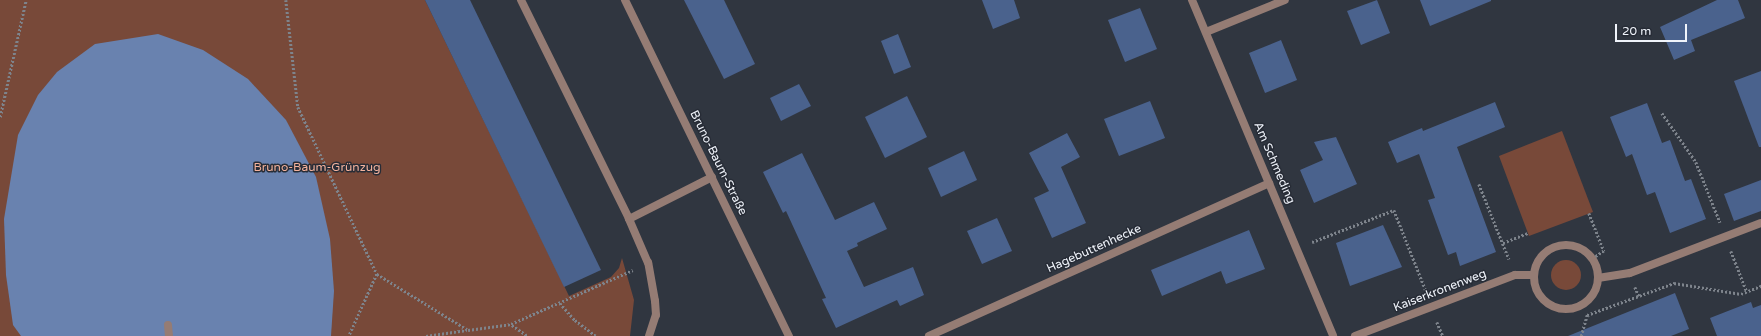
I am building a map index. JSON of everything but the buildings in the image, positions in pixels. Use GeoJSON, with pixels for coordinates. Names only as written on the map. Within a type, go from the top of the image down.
{"type":"FeatureCollection","features":[{"type":"Feature","properties":{"kind":"street"},"geometry":{"type":"LineString","coordinates":[[521,0],[629,219],[648,263],[656,316],[649,336]]}},
{"type":"Feature","properties":{"kind":"street","name":"Bruno-Baum-Straße"},"geometry":{"type":"LineString","coordinates":[[625,0],[789,336]]}},
{"type":"Feature","properties":{"kind":"street","name":"Am Schmeding"},"geometry":{"type":"LineString","coordinates":[[1192,0],[1333,336]]}},
{"type":"Feature","properties":{"kind":"street"},"geometry":{"type":"LineString","coordinates":[[1206,32],[1285,0]]}},
{"type":"Feature","properties":{"kind":"street"},"geometry":{"type":"LineString","coordinates":[[629,219],[712,177]]}},
{"type":"Feature","properties":{"kind":"street","name":"Hagebuttenhecke"},"geometry":{"type":"LineString","coordinates":[[929,336],[1269,183]]}},
{"type":"Feature","properties":{"kind":"street"},"geometry":{"type":"LineString","coordinates":[[1598,278],[1630,273],[1761,223]]}},
{"type":"Feature","properties":{"kind":"street"},"geometry":{"type":"LineString","coordinates":[[1567,245],[1579,248],[1592,259],[1598,278],[1595,290],[1587,300],[1576,307],[1564,309],[1552,306],[1542,298],[1536,288],[1534,275],[1537,263],[1544,253],[1555,246],[1567,245]]}},
{"type":"Feature","properties":{"kind":"street","name":"Kaiserkronenweg"},"geometry":{"type":"LineString","coordinates":[[1356,336],[1515,275],[1534,275]]}},
{"type":"Feature","properties":{"kind":"street"},"geometry":{"type":"LineString","coordinates":[[168,325],[169,336]]}},
{"type":"Feature","properties":{"kind":"path"},"geometry":{"type":"LineString","coordinates":[[0,117],[26,0]]}},
{"type":"Feature","properties":{"kind":"path"},"geometry":{"type":"LineString","coordinates":[[286,0],[298,107],[377,274],[468,330]]}},
{"type":"Feature","properties":{"kind":"path"},"geometry":{"type":"LineString","coordinates":[[1662,113],[1696,162],[1747,292]]}},
{"type":"Feature","properties":{"kind":"path"},"geometry":{"type":"LineString","coordinates":[[1479,184],[1515,275]]}},
{"type":"Feature","properties":{"kind":"path"},"geometry":{"type":"LineString","coordinates":[[1296,248],[1394,210],[1432,307]]}},
{"type":"Feature","properties":{"kind":"path"},"geometry":{"type":"LineString","coordinates":[[1589,213],[1604,251],[1592,259]]}},
{"type":"Feature","properties":{"kind":"path"},"geometry":{"type":"LineString","coordinates":[[1503,243],[1528,233]]}},
{"type":"Feature","properties":{"kind":"path"},"geometry":{"type":"LineString","coordinates":[[426,336],[511,324],[648,263]]}},
{"type":"Feature","properties":{"kind":"path"},"geometry":{"type":"LineString","coordinates":[[350,336],[377,274]]}},
{"type":"Feature","properties":{"kind":"path"},"geometry":{"type":"LineString","coordinates":[[1581,336],[1588,315],[1674,283],[1741,294],[1761,286]]}},
{"type":"Feature","properties":{"kind":"path"},"geometry":{"type":"LineString","coordinates":[[560,303],[575,320],[596,336]]}},
{"type":"Feature","properties":{"kind":"path"},"geometry":{"type":"LineString","coordinates":[[511,324],[528,336]]}},
{"type":"Feature","properties":{"kind":"green space","name":"Bruno-Baum-Grünzug"},"geometry":{"type":"Polygon","coordinates":[[[0,0],[425,0],[569,296],[611,277],[619,268],[622,258],[634,300],[630,336],[0,336],[0,0]]]}},
{"type":"Feature","properties":{"kind":"green space"},"geometry":{"type":"Polygon","coordinates":[[[1562,131],[1593,212],[1529,236],[1499,156],[1562,131]]]}},
{"type":"Feature","properties":{"kind":"green space"},"geometry":{"type":"Polygon","coordinates":[[[1566,260],[1572,261],[1580,269],[1580,281],[1572,289],[1566,290],[1560,289],[1552,281],[1551,275],[1552,269],[1560,261],[1566,260]]]}},
{"type":"Feature","properties":{"kind":"water"},"geometry":{"type":"Polygon","coordinates":[[[158,34],[203,50],[248,79],[286,120],[316,177],[330,239],[334,291],[331,336],[21,336],[13,325],[6,275],[4,219],[18,135],[38,95],[57,72],[95,44],[158,34]]]}}]}
